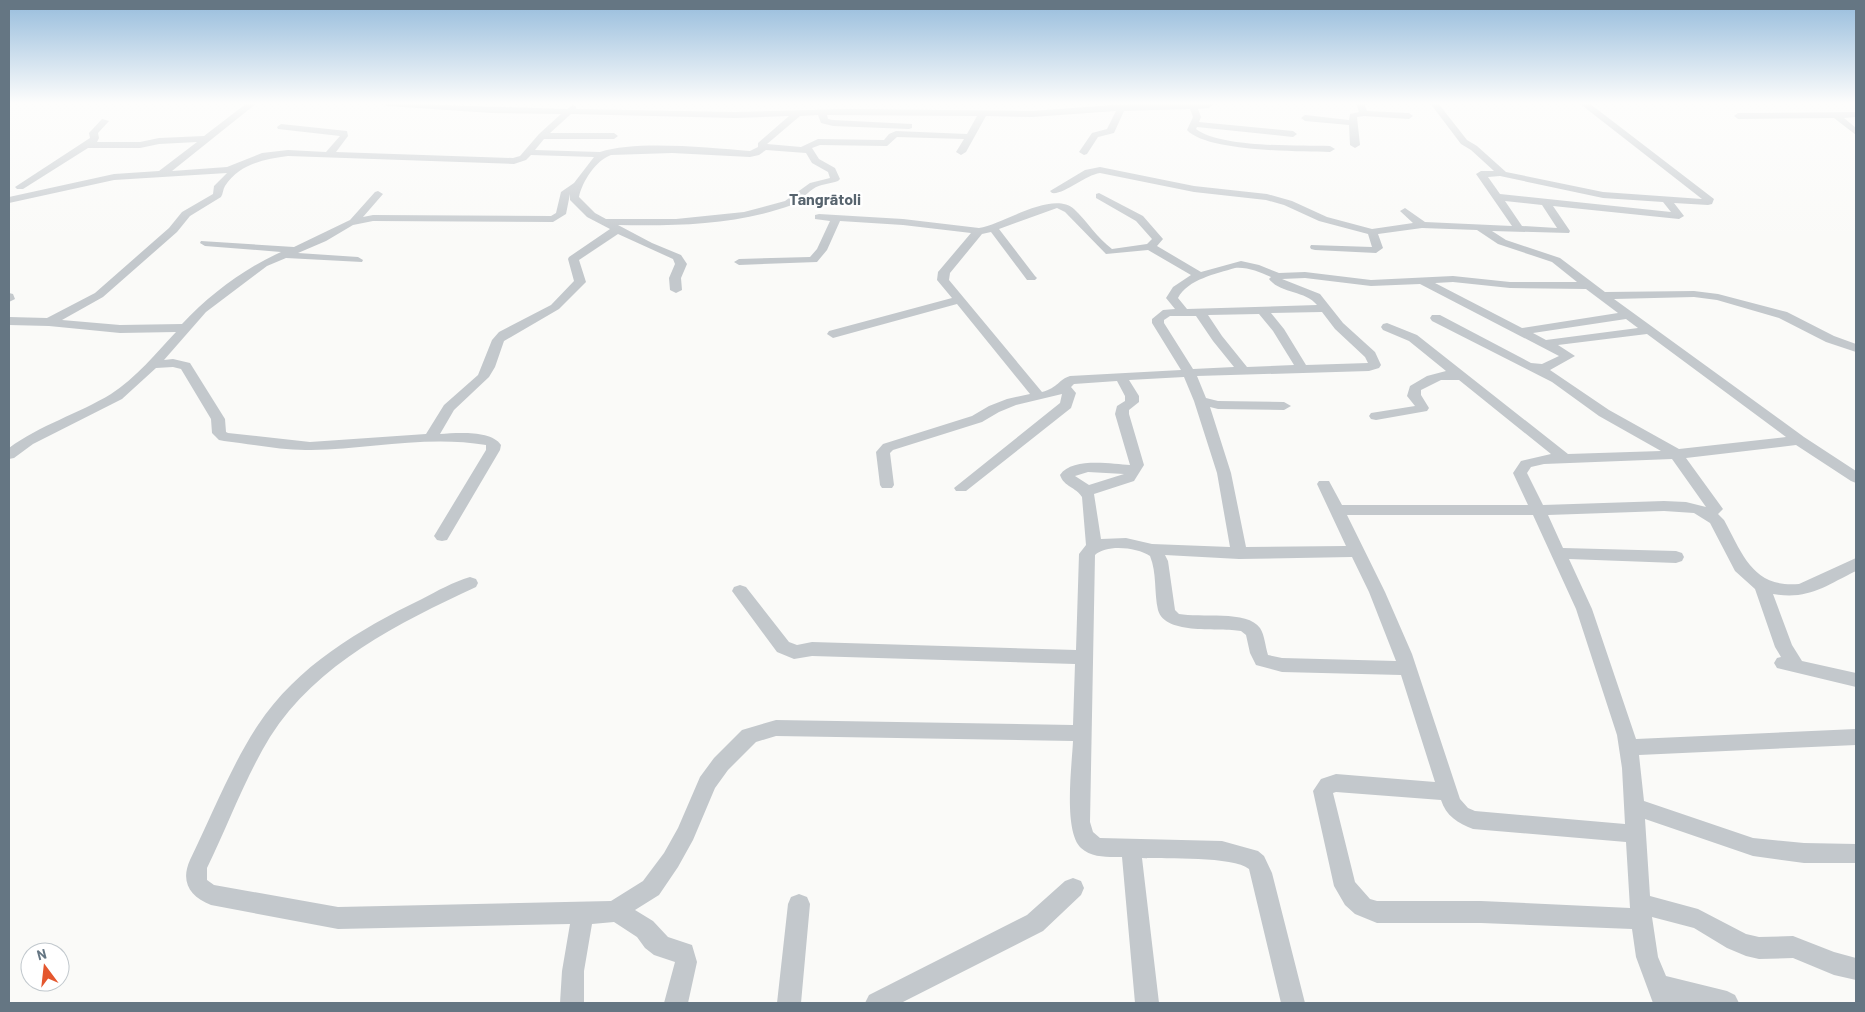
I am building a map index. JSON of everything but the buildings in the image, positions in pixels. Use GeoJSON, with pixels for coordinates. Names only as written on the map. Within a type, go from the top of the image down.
{"type":"FeatureCollection","features":[{"type":"Feature","properties":{"kind":"street"},"geometry":{"type":"LineString","coordinates":[[14,196],[78,150]]}},
{"type":"Feature","properties":{"kind":"street"},"geometry":{"type":"LineString","coordinates":[[163,173],[192,150]]}},
{"type":"Feature","properties":{"kind":"street"},"geometry":{"type":"LineString","coordinates":[[329,154],[332,150]]}},
{"type":"Feature","properties":{"kind":"street"},"geometry":{"type":"LineString","coordinates":[[355,220],[373,218],[553,219],[561,214],[562,197],[565,192],[577,185],[601,155],[616,150]]}},
{"type":"Feature","properties":{"kind":"street"},"geometry":{"type":"LineString","coordinates":[[666,150],[754,154],[759,150]]}},
{"type":"Feature","properties":{"kind":"street"},"geometry":{"type":"LineString","coordinates":[[606,222],[673,223],[712,220],[788,204],[798,199],[811,186],[835,179],[830,168],[815,160],[812,152],[807,150]]}},
{"type":"Feature","properties":{"kind":"street"},"geometry":{"type":"LineString","coordinates":[[1476,150],[1502,173]]}},
{"type":"Feature","properties":{"kind":"street"},"geometry":{"type":"LineString","coordinates":[[1520,230],[1481,174],[1502,173],[1603,195],[1708,202],[1709,199],[1645,150]]}},
{"type":"Feature","properties":{"kind":"street"},"geometry":{"type":"LineString","coordinates":[[14,196],[106,178],[163,173],[224,171],[239,167],[254,159],[295,152],[506,161],[523,158],[528,152],[601,155]]}},
{"type":"Feature","properties":{"kind":"street"},"geometry":{"type":"LineString","coordinates":[[49,322],[99,295],[159,240],[169,234],[186,214],[218,195],[219,186],[239,167]]}},
{"type":"Feature","properties":{"kind":"street"},"geometry":{"type":"LineString","coordinates":[[1055,191],[1088,172],[1100,170],[1194,189],[1267,197],[1288,203],[1323,219],[1372,232],[1422,225],[1565,231],[1546,202]]}},
{"type":"Feature","properties":{"kind":"street"},"geometry":{"type":"LineString","coordinates":[[9,210],[18,182],[11,180]]}},
{"type":"Feature","properties":{"kind":"street"},"geometry":{"type":"LineString","coordinates":[[577,185],[574,198],[590,215],[680,260],[681,264],[675,278],[676,290]]}},
{"type":"Feature","properties":{"kind":"street"},"geometry":{"type":"LineString","coordinates":[[9,455],[28,442],[117,396],[154,364],[202,310],[263,264],[299,250],[355,220],[378,194]]}},
{"type":"Feature","properties":{"kind":"street"},"geometry":{"type":"LineString","coordinates":[[1099,196],[1140,218],[1158,240],[1150,247]]}},
{"type":"Feature","properties":{"kind":"street"},"geometry":{"type":"LineString","coordinates":[[1498,197],[1679,216],[1666,199]]}},
{"type":"Feature","properties":{"kind":"street"},"geometry":{"type":"LineString","coordinates":[[819,217],[895,221],[979,231],[993,228],[1047,207],[1058,205],[1069,210],[1106,250],[1117,252],[1143,246],[1150,247],[1199,275],[1205,275],[1241,263],[1249,264],[1277,276],[1305,275],[1371,283],[1465,280],[1510,285],[1589,286]]}},
{"type":"Feature","properties":{"kind":"street"},"geometry":{"type":"LineString","coordinates":[[1405,211],[1422,225]]}},
{"type":"Feature","properties":{"kind":"street"},"geometry":{"type":"LineString","coordinates":[[738,262],[813,260],[822,250],[836,218]]}},
{"type":"Feature","properties":{"kind":"street"},"geometry":{"type":"LineString","coordinates":[[993,228],[1031,278]]}},
{"type":"Feature","properties":{"kind":"street"},"geometry":{"type":"LineString","coordinates":[[1479,228],[1502,242],[1556,260],[1602,296],[1800,440],[1856,478]]}},
{"type":"Feature","properties":{"kind":"street"},"geometry":{"type":"LineString","coordinates":[[431,437],[449,408],[483,377],[489,367],[498,340],[560,303],[580,282],[573,263],[574,259],[618,229]]}},
{"type":"Feature","properties":{"kind":"street"},"geometry":{"type":"LineString","coordinates":[[979,231],[944,272],[943,280],[1039,396]]}},
{"type":"Feature","properties":{"kind":"street"},"geometry":{"type":"LineString","coordinates":[[1315,247],[1376,250],[1378,248],[1372,232]]}},
{"type":"Feature","properties":{"kind":"street"},"geometry":{"type":"LineString","coordinates":[[205,243],[299,250]]}},
{"type":"Feature","properties":{"kind":"street"},"geometry":{"type":"LineString","coordinates":[[286,256],[358,260]]}},
{"type":"Feature","properties":{"kind":"street"},"geometry":{"type":"LineString","coordinates":[[1184,313],[1172,298],[1178,289],[1199,275]]}},
{"type":"Feature","properties":{"kind":"street"},"geometry":{"type":"LineString","coordinates":[[887,485],[883,452],[888,448],[977,419],[994,409],[1012,402],[1054,393],[1064,387],[1066,382],[1070,380],[1189,373],[1369,367],[1375,365],[1371,355],[1339,326],[1316,296],[1278,282],[1275,279],[1277,276]]}},
{"type":"Feature","properties":{"kind":"street"},"geometry":{"type":"LineString","coordinates":[[1422,281],[1548,343],[1569,356],[1544,368],[1535,368]]}},
{"type":"Feature","properties":{"kind":"street"},"geometry":{"type":"LineString","coordinates":[[1602,296],[1694,294],[1718,297],[1783,315],[1830,338],[1856,348]]}},
{"type":"Feature","properties":{"kind":"street"},"geometry":{"type":"LineString","coordinates":[[833,334],[959,300]]}},
{"type":"Feature","properties":{"kind":"street"},"geometry":{"type":"LineString","coordinates":[[1239,553],[1224,473],[1201,401],[1189,373],[1158,323],[1158,319],[1167,313],[1325,308]]}},
{"type":"Feature","properties":{"kind":"street"},"geometry":{"type":"LineString","coordinates":[[1262,310],[1278,329],[1303,370]]}},
{"type":"Feature","properties":{"kind":"street"},"geometry":{"type":"LineString","coordinates":[[1200,312],[1217,338],[1244,371]]}},
{"type":"Feature","properties":{"kind":"street"},"geometry":{"type":"LineString","coordinates":[[1524,331],[1629,315]]}},
{"type":"Feature","properties":{"kind":"street"},"geometry":{"type":"LineString","coordinates":[[1436,318],[1557,379],[1604,413],[1676,454],[1715,509],[1709,514]]}},
{"type":"Feature","properties":{"kind":"street"},"geometry":{"type":"LineString","coordinates":[[9,321],[49,322],[120,329],[185,328]]}},
{"type":"Feature","properties":{"kind":"street"},"geometry":{"type":"LineString","coordinates":[[1387,327],[1413,338],[1564,458]]}},
{"type":"Feature","properties":{"kind":"street"},"geometry":{"type":"LineString","coordinates":[[1548,343],[1649,330]]}},
{"type":"Feature","properties":{"kind":"street"},"geometry":{"type":"LineString","coordinates":[[154,364],[173,363],[186,366],[218,420],[219,433],[224,437],[310,446],[431,437],[479,438],[490,441],[494,445],[493,450],[442,536]]}},
{"type":"Feature","properties":{"kind":"street"},"geometry":{"type":"LineString","coordinates":[[1376,416],[1422,408],[1414,396],[1415,389],[1428,380],[1457,374]]}},
{"type":"Feature","properties":{"kind":"street"},"geometry":{"type":"LineString","coordinates":[[1087,491],[1129,478],[1136,469],[1137,465],[1122,414],[1122,409],[1132,405],[1132,396],[1120,376]]}},
{"type":"Feature","properties":{"kind":"street"},"geometry":{"type":"LineString","coordinates":[[961,488],[1066,405],[1069,393],[1064,387]]}},
{"type":"Feature","properties":{"kind":"street"},"geometry":{"type":"LineString","coordinates":[[1201,401],[1218,404],[1284,406]]}},
{"type":"Feature","properties":{"kind":"street"},"geometry":{"type":"LineString","coordinates":[[1727,1003],[1662,995],[1647,957],[1640,912],[1635,807],[1632,768],[1628,747],[1584,609],[1520,473],[1522,468],[1534,460],[1676,454],[1800,440]]}},
{"type":"Feature","properties":{"kind":"street"},"geometry":{"type":"LineString","coordinates":[[1094,547],[1089,496],[1087,491],[1069,480],[1067,474],[1072,470],[1088,468],[1136,469]]}},
{"type":"Feature","properties":{"kind":"street"},"geometry":{"type":"LineString","coordinates":[[1324,484],[1377,592],[1408,668],[1452,804],[1461,814],[1473,820],[1636,834]]}},
{"type":"Feature","properties":{"kind":"street"},"geometry":{"type":"LineString","coordinates":[[1337,510],[1538,510],[1664,506],[1698,509],[1716,520],[1741,567],[1762,586],[1790,665],[1856,680]]}},
{"type":"Feature","properties":{"kind":"street"},"geometry":{"type":"LineString","coordinates":[[1293,1003],[1257,863],[1251,858],[1222,851],[1100,847],[1089,844],[1082,834],[1080,822],[1087,554],[1094,547],[1109,543],[1143,546],[1152,549],[1239,553],[1357,551]]}},
{"type":"Feature","properties":{"kind":"street"},"geometry":{"type":"LineString","coordinates":[[1152,549],[1157,553],[1160,561],[1167,612],[1174,618],[1182,621],[1248,626],[1254,632],[1258,655],[1262,660],[1282,665],[1408,668]]}},
{"type":"Feature","properties":{"kind":"street"},"geometry":{"type":"LineString","coordinates":[[1559,553],[1676,557]]}},
{"type":"Feature","properties":{"kind":"street"},"geometry":{"type":"LineString","coordinates":[[1762,586],[1790,591],[1802,590],[1856,564]]}},
{"type":"Feature","properties":{"kind":"street"},"geometry":{"type":"LineString","coordinates":[[470,583],[403,614],[376,629],[310,677],[286,702],[268,725],[254,748],[197,867],[195,880],[200,889],[211,896],[338,918],[615,911],[651,888],[671,860],[686,833],[707,783],[741,742],[758,732],[776,728],[1083,733]]}},
{"type":"Feature","properties":{"kind":"street"},"geometry":{"type":"LineString","coordinates":[[740,591],[783,647],[791,652],[800,653],[812,649],[1085,657]]}},
{"type":"Feature","properties":{"kind":"street"},"geometry":{"type":"LineString","coordinates":[[1628,747],[1856,737]]}},
{"type":"Feature","properties":{"kind":"street"},"geometry":{"type":"LineString","coordinates":[[1447,792],[1336,783],[1328,785],[1323,791],[1345,886],[1352,898],[1363,907],[1377,912],[1395,913],[1640,912],[1688,916],[1706,923],[1740,943],[1754,947],[1783,945],[1847,968],[1856,969]]}},
{"type":"Feature","properties":{"kind":"street"},"geometry":{"type":"LineString","coordinates":[[1635,807],[1753,847],[1772,851],[1826,854],[1856,853]]}},
{"type":"Feature","properties":{"kind":"street"},"geometry":{"type":"LineString","coordinates":[[1131,848],[1148,1003]]}},
{"type":"Feature","properties":{"kind":"street"},"geometry":{"type":"LineString","coordinates":[[878,1003],[1035,923],[1073,888]]}},
{"type":"Feature","properties":{"kind":"street"},"geometry":{"type":"LineString","coordinates":[[789,1003],[800,904]]}},
{"type":"Feature","properties":{"kind":"street"},"geometry":{"type":"LineString","coordinates":[[615,911],[636,922],[662,947],[684,953],[686,962],[676,1003]]}},
{"type":"Feature","properties":{"kind":"street"},"geometry":{"type":"LineString","coordinates":[[572,1003],[573,971],[582,913]]}},
{"type":"Feature","properties":{"kind":"district","name":"Tangrātoli"},"geometry":{"type":"Point","coordinates":[825,199]}}]}
